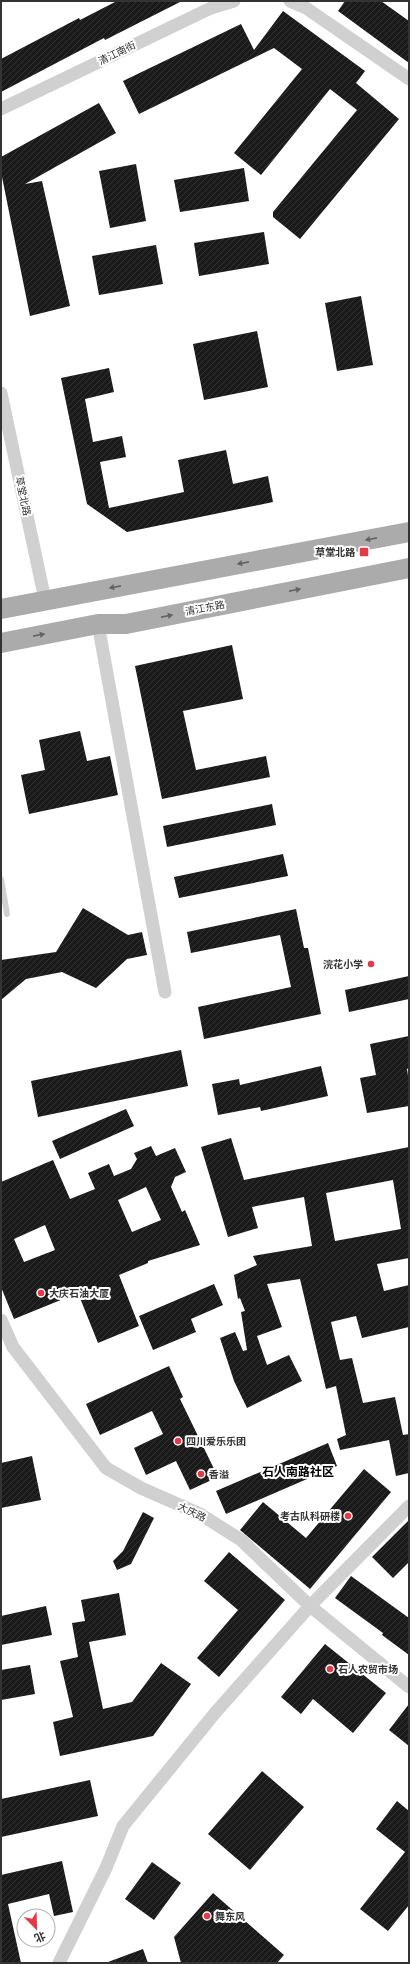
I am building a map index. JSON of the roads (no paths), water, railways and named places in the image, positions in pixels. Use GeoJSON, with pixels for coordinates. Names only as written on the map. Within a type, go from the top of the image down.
{"type":"FeatureCollection","features":[{"type":"Feature","properties":{"kind":"main road"},"geometry":{"type":"LineString","coordinates":[[1,609],[409,532]]}},
{"type":"Feature","properties":{"kind":"main road","name":"清江东路"},"geometry":{"type":"LineString","coordinates":[[1,643],[98,624],[126,624],[409,568]]}},
{"type":"Feature","properties":{"kind":"street","name":"清江南街"},"geometry":{"type":"LineString","coordinates":[[1,110],[211,8],[234,1]]}},
{"type":"Feature","properties":{"kind":"street"},"geometry":{"type":"LineString","coordinates":[[290,1],[309,5],[409,79]]}},
{"type":"Feature","properties":{"kind":"street","name":"草堂北路"},"geometry":{"type":"LineString","coordinates":[[1,393],[45,600]]}},
{"type":"Feature","properties":{"kind":"street"},"geometry":{"type":"LineString","coordinates":[[98,624],[165,992]]}},
{"type":"Feature","properties":{"kind":"street","name":"大庆路"},"geometry":{"type":"LineString","coordinates":[[1,1320],[13,1348],[106,1468],[141,1488],[200,1514],[241,1540],[310,1606],[409,1687]]}},
{"type":"Feature","properties":{"kind":"street"},"geometry":{"type":"LineString","coordinates":[[59,1963],[106,1868],[123,1826],[215,1713],[310,1606],[409,1506]]}},
{"type":"Feature","properties":{"kind":"lane"},"geometry":{"type":"LineString","coordinates":[[1,878],[7,914]]}},
{"type":"Feature","properties":{"kind":"place","name":"草堂北路"},"geometry":{"type":"Point","coordinates":[364,552]}},
{"type":"Feature","properties":{"kind":"place","name":"浣花小学"},"geometry":{"type":"Point","coordinates":[371,964]}},
{"type":"Feature","properties":{"kind":"place","name":"大庆石油大厦"},"geometry":{"type":"Point","coordinates":[41,1293]}},
{"type":"Feature","properties":{"kind":"place","name":"四川爱乐乐团"},"geometry":{"type":"Point","coordinates":[178,1441]}},
{"type":"Feature","properties":{"kind":"place","name":"香溢"},"geometry":{"type":"Point","coordinates":[201,1474]}},
{"type":"Feature","properties":{"kind":"place","name":"考古队科研楼"},"geometry":{"type":"Point","coordinates":[348,1516]}},
{"type":"Feature","properties":{"kind":"place","name":"石人农贸市场"},"geometry":{"type":"Point","coordinates":[330,1669]}},
{"type":"Feature","properties":{"kind":"place","name":"舞东风"},"geometry":{"type":"Point","coordinates":[207,1916]}},
{"type":"Feature","properties":{"kind":"district","name":"石人南路社区"},"geometry":{"type":"Point","coordinates":[298,1471]}}]}
